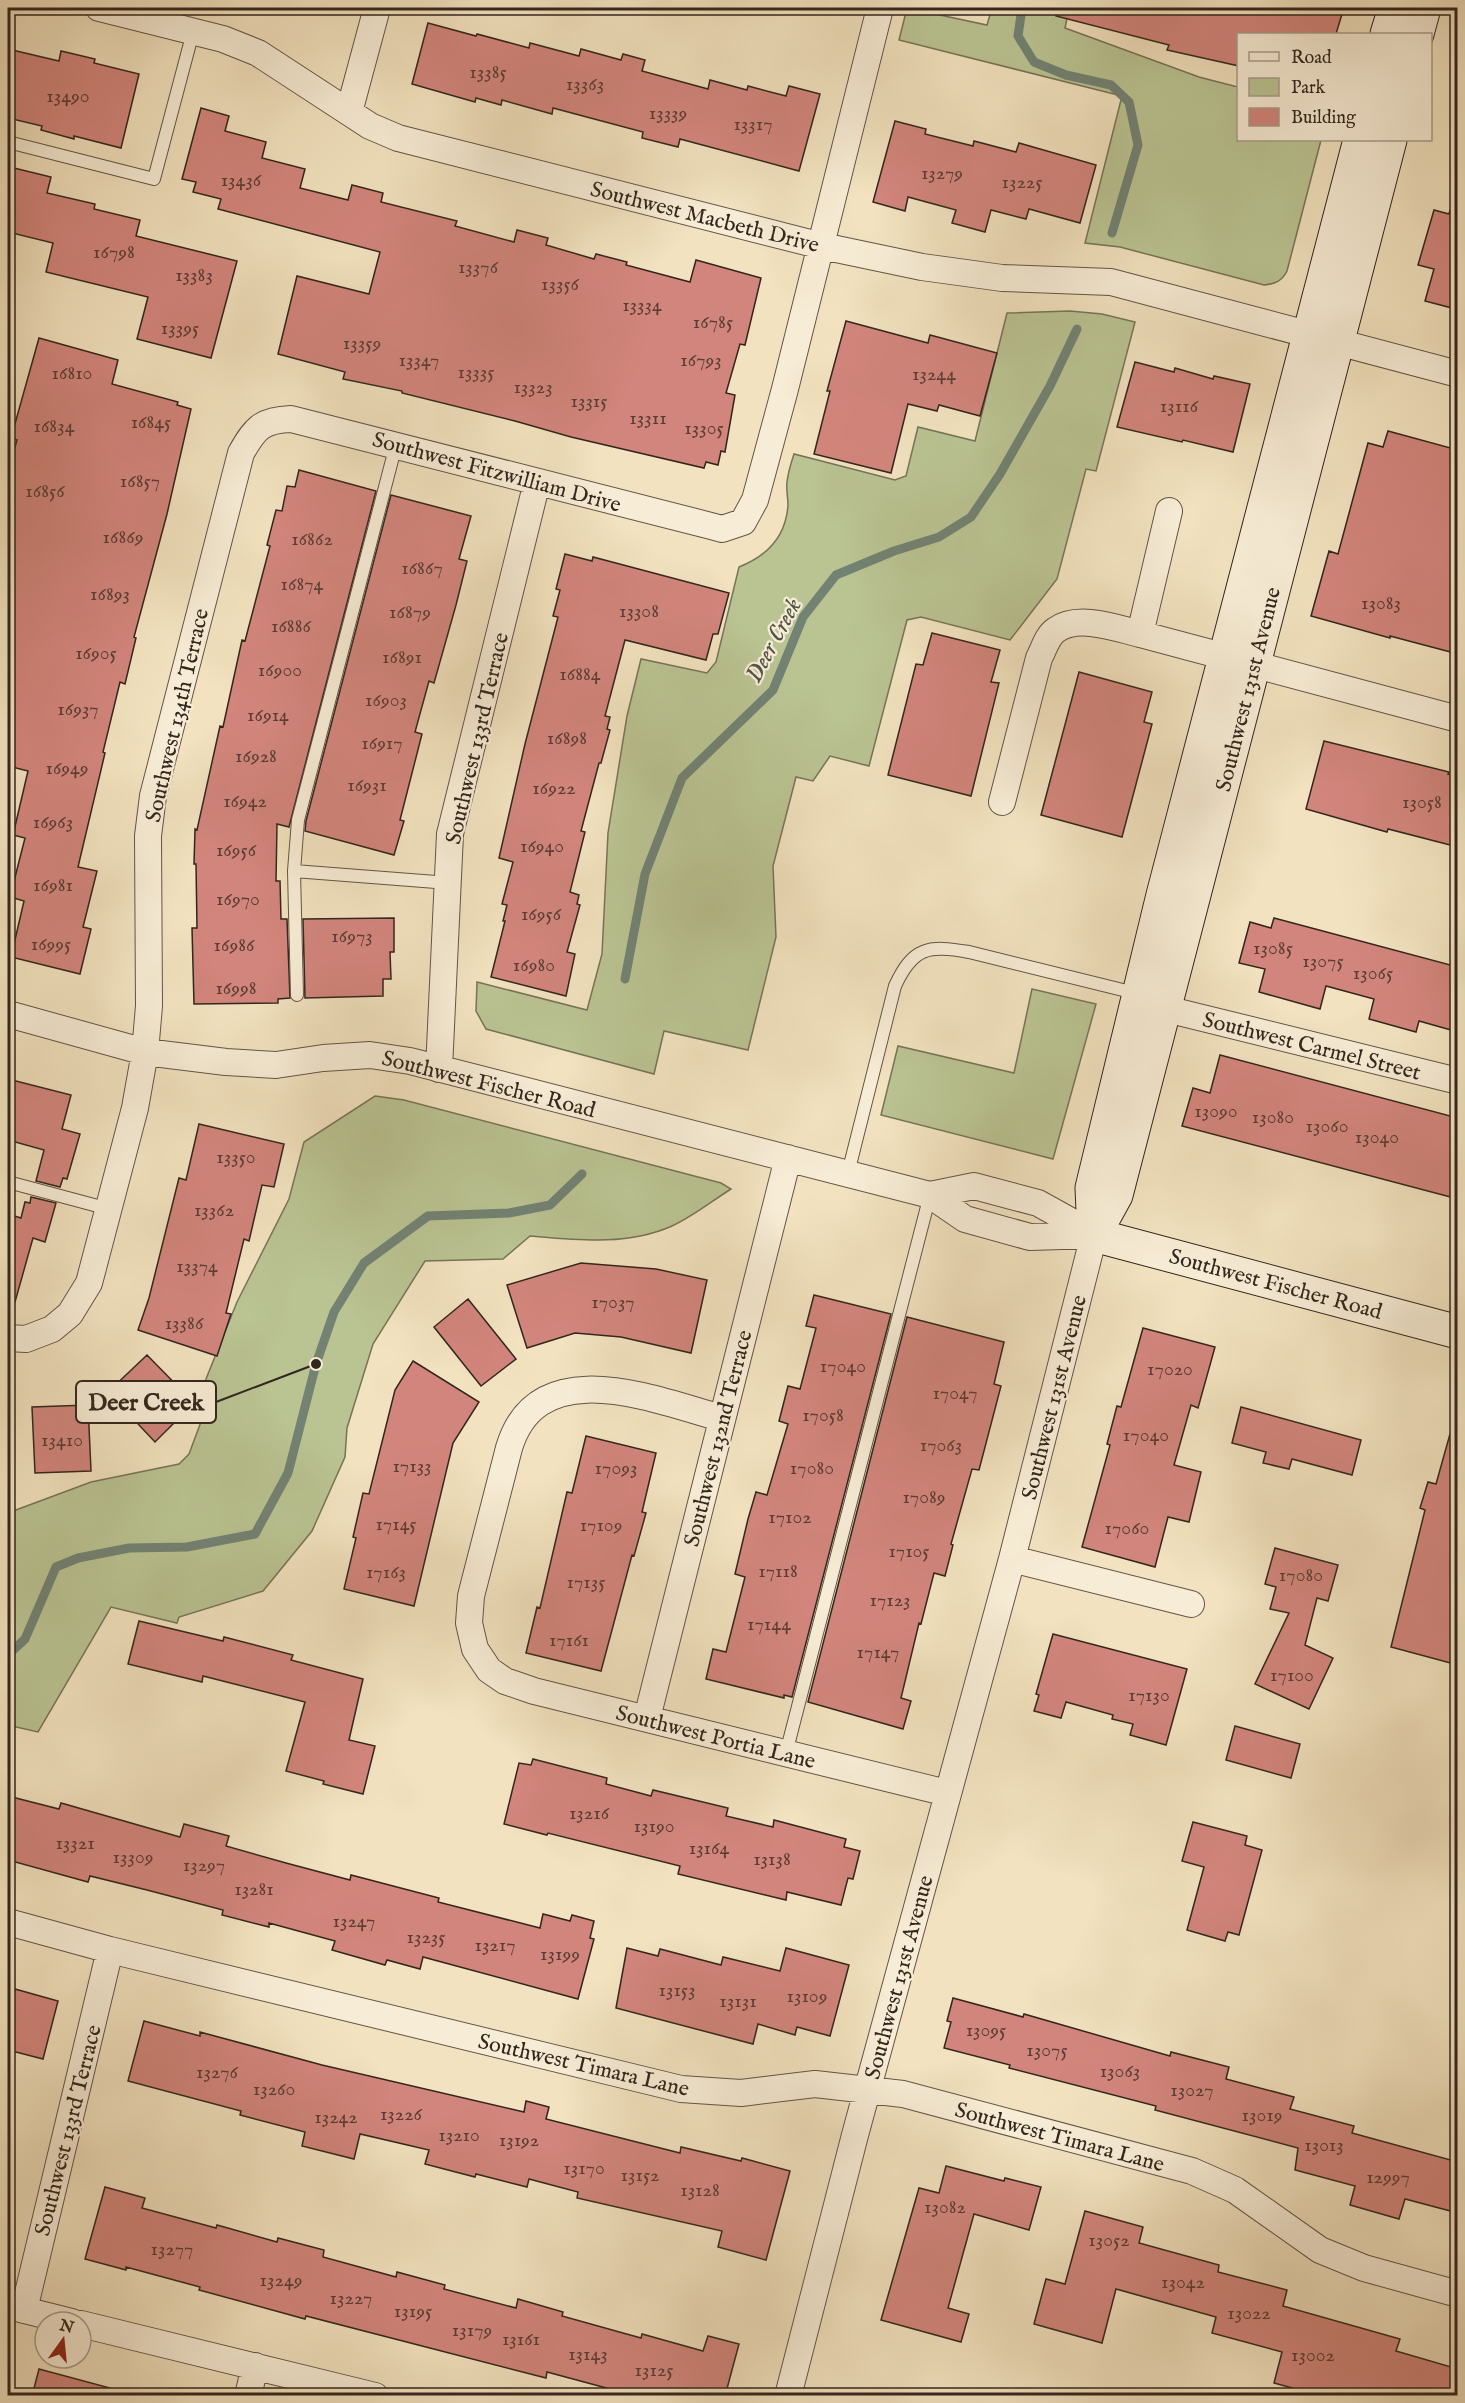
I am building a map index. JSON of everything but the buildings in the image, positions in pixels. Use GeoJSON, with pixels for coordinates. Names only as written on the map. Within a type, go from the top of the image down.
{"type":"FeatureCollection","features":[{"type":"Feature","properties":{"kind":"street","name":"Southwest Macbeth Drive"},"geometry":{"type":"LineString","coordinates":[[99,8],[223,39],[258,53],[370,126],[398,138],[822,246],[922,267],[1002,278],[1111,282],[1458,374]]}},
{"type":"Feature","properties":{"kind":"street"},"geometry":{"type":"LineString","coordinates":[[349,112],[377,8]]}},
{"type":"Feature","properties":{"kind":"street"},"geometry":{"type":"LineString","coordinates":[[822,246],[880,8]]}},
{"type":"Feature","properties":{"kind":"street"},"geometry":{"type":"LineString","coordinates":[[1388,33],[1395,8]]}},
{"type":"Feature","properties":{"kind":"street"},"geometry":{"type":"LineString","coordinates":[[1417,33],[1424,8]]}},
{"type":"Feature","properties":{"kind":"street","name":"Southwest 131st Avenue"},"geometry":{"type":"LineString","coordinates":[[1323,339],[1360,141]]}},
{"type":"Feature","properties":{"kind":"street","name":"Southwest 131st Avenue"},"geometry":{"type":"LineString","coordinates":[[788,2396],[867,2091],[1012,1559],[1094,1235],[1116,1196],[1152,1001],[1323,339],[1390,141]]}},
{"type":"Feature","properties":{"kind":"street","name":"Southwest Fitzwilliam Drive"},"geometry":{"type":"LineString","coordinates":[[261,425],[275,420],[291,419],[722,529],[732,527],[743,522],[755,500],[822,246]]}},
{"type":"Feature","properties":{"kind":"street","name":"Southwest 134th Terrace"},"geometry":{"type":"LineString","coordinates":[[8,1338],[26,1339],[52,1329],[70,1314],[89,1283],[135,1108],[145,1052],[149,1006],[148,836],[153,796],[241,453],[250,436],[261,425]]}},
{"type":"Feature","properties":{"kind":"street","name":"Southwest 133rd Terrace"},"geometry":{"type":"LineString","coordinates":[[440,1069],[450,834],[537,482]]}},
{"type":"Feature","properties":{"kind":"street"},"geometry":{"type":"LineString","coordinates":[[1140,634],[1169,511]]}},
{"type":"Feature","properties":{"kind":"street"},"geometry":{"type":"LineString","coordinates":[[1002,802],[1039,658],[1055,630],[1068,624],[1088,623],[1140,634],[1458,719]]}},
{"type":"Feature","properties":{"kind":"street","name":"Southwest Carmel Street"},"geometry":{"type":"LineString","coordinates":[[1152,1001],[1458,1081]]}},
{"type":"Feature","properties":{"kind":"street","name":"Southwest Fischer Road"},"geometry":{"type":"LineString","coordinates":[[8,1014],[145,1052],[226,1062],[276,1065],[323,1058],[370,1055],[410,1061],[930,1195],[965,1219],[1030,1237],[1094,1235]]}},
{"type":"Feature","properties":{"kind":"street","name":"Southwest 132nd Terrace"},"geometry":{"type":"LineString","coordinates":[[647,1718],[788,1158]]}},
{"type":"Feature","properties":{"kind":"street","name":"Southwest Fischer Road"},"geometry":{"type":"LineString","coordinates":[[930,1195],[974,1186],[1038,1203],[1094,1235],[1458,1332]]}},
{"type":"Feature","properties":{"kind":"street","name":"Southwest Portia Lane"},"geometry":{"type":"LineString","coordinates":[[721,1418],[601,1388],[577,1390],[552,1397],[525,1416],[511,1442],[471,1596],[469,1611],[472,1637],[481,1661],[505,1681],[534,1691],[947,1793]]}},
{"type":"Feature","properties":{"kind":"street"},"geometry":{"type":"LineString","coordinates":[[1012,1559],[1191,1604]]}},
{"type":"Feature","properties":{"kind":"street","name":"Southwest Timara Lane"},"geometry":{"type":"LineString","coordinates":[[8,1922],[110,1950],[681,2089],[741,2093],[815,2084],[903,2094],[1192,2171],[1235,2190],[1320,2250],[1364,2268],[1458,2294]]}},
{"type":"Feature","properties":{"kind":"street","name":"Southwest 133rd Terrace"},"geometry":{"type":"LineString","coordinates":[[16,2308],[110,1950]]}},
{"type":"Feature","properties":{"kind":"street"},"geometry":{"type":"LineString","coordinates":[[16,2308],[33,2312]]}},
{"type":"Feature","properties":{"kind":"street"},"geometry":{"type":"LineString","coordinates":[[93,2327],[375,2396]]}},
{"type":"Feature","properties":{"kind":"street"},"geometry":{"type":"LineString","coordinates":[[248,2396],[255,2366]]}},
{"type":"Feature","properties":{"kind":"lane"},"geometry":{"type":"LineString","coordinates":[[8,142],[154,179],[193,32]]}},
{"type":"Feature","properties":{"kind":"lane"},"geometry":{"type":"LineString","coordinates":[[297,995],[294,871],[298,820],[396,445]]}},
{"type":"Feature","properties":{"kind":"lane"},"geometry":{"type":"LineString","coordinates":[[294,871],[449,883]]}},
{"type":"Feature","properties":{"kind":"lane","name":"Southwest Carmel Street"},"geometry":{"type":"LineString","coordinates":[[848,1173],[895,986],[903,969],[917,954],[943,948],[969,952],[1152,1001]]}},
{"type":"Feature","properties":{"kind":"lane"},"geometry":{"type":"LineString","coordinates":[[8,1182],[109,1209]]}},
{"type":"Feature","properties":{"kind":"lane"},"geometry":{"type":"LineString","coordinates":[[786,1753],[930,1195]]}},
{"type":"Feature","properties":{"kind":"green space"},"geometry":{"type":"Polygon","coordinates":[[[907,8],[987,25],[992,8],[1072,8],[1069,9],[1065,28],[1199,77],[1237,87],[1237,141],[1321,141],[1287,271],[1278,281],[1264,285],[1120,247],[1085,243],[1122,96],[899,40],[907,8]]]}},
{"type":"Feature","properties":{"kind":"green space"},"geometry":{"type":"Polygon","coordinates":[[[1070,311],[1102,314],[1135,322],[1096,471],[1086,469],[1057,579],[1010,640],[921,617],[907,620],[869,766],[830,756],[813,781],[796,777],[773,866],[776,937],[748,1050],[664,1031],[654,1074],[486,1029],[476,1011],[477,982],[587,1010],[602,954],[608,833],[627,716],[641,659],[707,673],[716,662],[739,567],[766,551],[773,544],[783,526],[788,505],[787,479],[794,454],[895,480],[906,476],[918,427],[975,441],[1007,313],[1070,311]]]}},
{"type":"Feature","properties":{"kind":"green space"},"geometry":{"type":"Polygon","coordinates":[[[1032,989],[1096,1004],[1053,1159],[881,1115],[898,1046],[1014,1073],[1032,989]]]}},
{"type":"Feature","properties":{"kind":"green space"},"geometry":{"type":"Polygon","coordinates":[[[375,1096],[404,1100],[721,1183],[731,1189],[672,1226],[637,1237],[602,1240],[530,1236],[503,1259],[425,1261],[373,1344],[347,1428],[345,1457],[312,1531],[263,1591],[179,1617],[177,1623],[111,1607],[38,1732],[12,1726],[8,1731],[8,1516],[16,1510],[91,1482],[179,1464],[189,1454],[202,1419],[206,1379],[237,1302],[289,1199],[304,1142],[375,1096]]]}},
{"type":"Feature","properties":{"kind":"waterway","name":"Deer Creek"},"geometry":{"type":"LineString","coordinates":[[1022,8],[1018,36],[1034,62],[1066,75],[1111,85],[1129,102],[1138,145],[1112,233]]}},
{"type":"Feature","properties":{"kind":"waterway","name":"Deer Creek"},"geometry":{"type":"LineString","coordinates":[[625,979],[645,874],[682,778],[773,690],[803,617],[836,575],[894,551],[939,537],[971,517],[1000,474],[1050,386],[1077,329]]}},
{"type":"Feature","properties":{"kind":"waterway","name":"Deer Creek"},"geometry":{"type":"LineString","coordinates":[[8,1655],[25,1639],[56,1567],[78,1558],[129,1548],[187,1547],[255,1534],[288,1473],[316,1364],[334,1312],[364,1263],[428,1216],[509,1213],[550,1205],[582,1174]]}},
{"type":"Feature","properties":{"kind":"place","name":"Deer Creek"},"geometry":{"type":"Point","coordinates":[316,1364]}}]}
